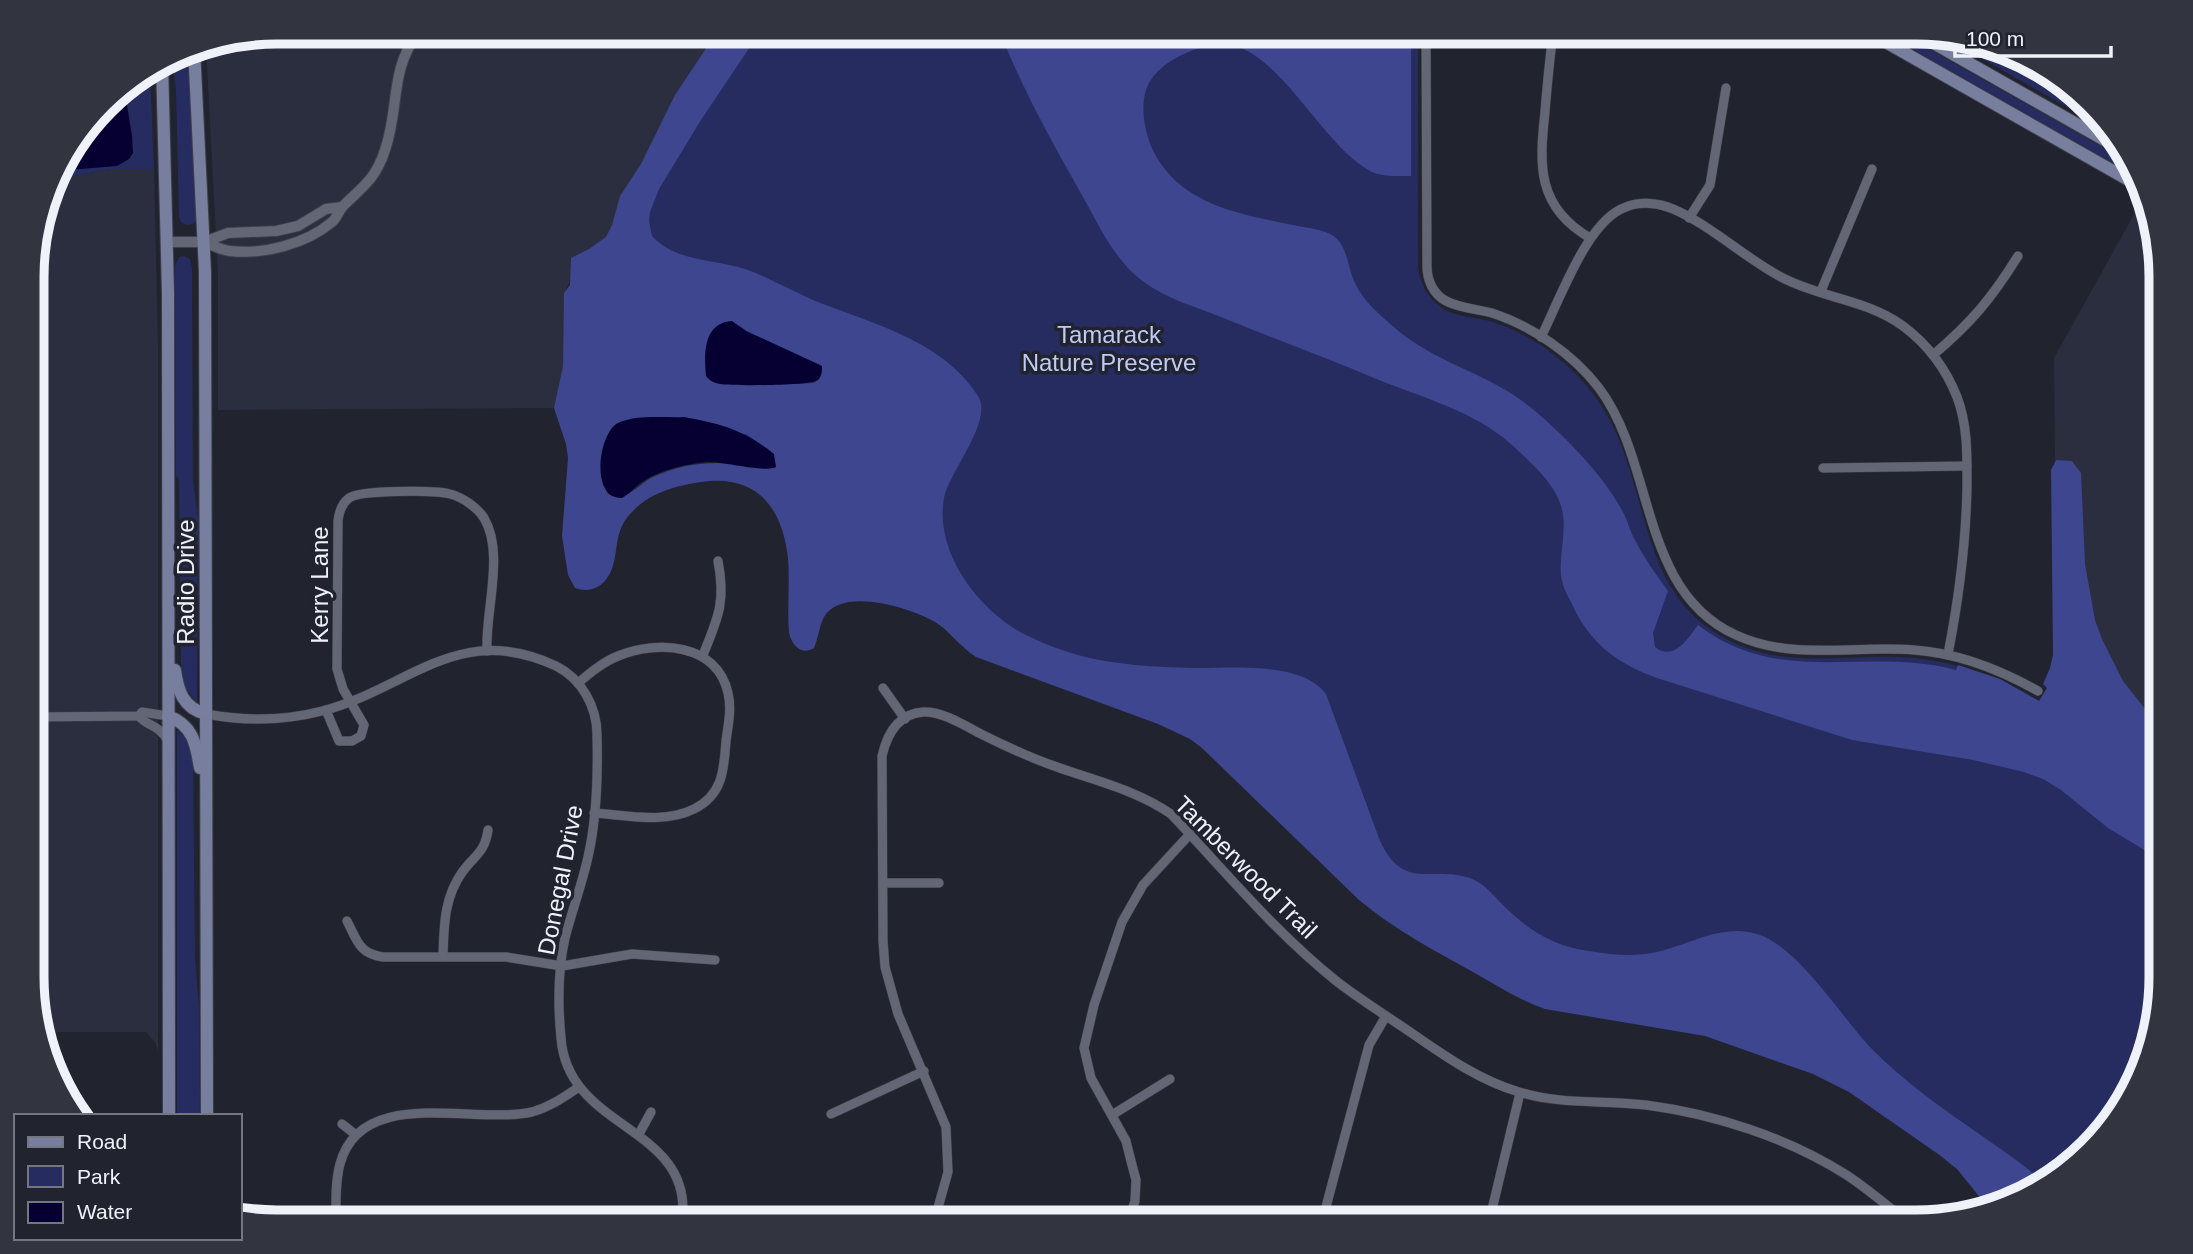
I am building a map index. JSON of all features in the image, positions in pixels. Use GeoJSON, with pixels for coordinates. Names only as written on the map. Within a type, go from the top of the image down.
{"type":"FeatureCollection","features":[{"type":"Feature","properties":{"kind":"main road"},"geometry":{"type":"LineString","coordinates":[[1889,44],[2127,179]]}},
{"type":"Feature","properties":{"kind":"main road"},"geometry":{"type":"LineString","coordinates":[[1938,45],[2103,138]]}},
{"type":"Feature","properties":{"kind":"main road","name":"Radio Drive"},"geometry":{"type":"LineString","coordinates":[[195,59],[204,242],[207,1114]]}},
{"type":"Feature","properties":{"kind":"main road","name":"Radio Drive"},"geometry":{"type":"LineString","coordinates":[[162,74],[168,243],[169,1114]]}},
{"type":"Feature","properties":{"kind":"main road"},"geometry":{"type":"LineString","coordinates":[[168,627],[179,692],[189,706],[206,714]]}},
{"type":"Feature","properties":{"kind":"main road"},"geometry":{"type":"LineString","coordinates":[[168,716],[184,724],[193,736],[206,803]]}},
{"type":"Feature","properties":{"kind":"street"},"geometry":{"type":"LineString","coordinates":[[204,242],[228,251],[258,250],[290,244],[335,220],[342,207],[361,191],[379,163],[390,127],[399,71],[411,44]]}},
{"type":"Feature","properties":{"kind":"street"},"geometry":{"type":"LineString","coordinates":[[1426,44],[1427,274],[1438,295],[1447,302],[1508,319],[1556,347],[1586,373],[1609,403],[1628,441],[1665,562],[1684,592],[1707,617],[1736,635],[1768,646],[1802,650],[1912,649],[1948,654],[1997,670],[2038,691]]}},
{"type":"Feature","properties":{"kind":"street"},"geometry":{"type":"LineString","coordinates":[[1552,44],[1541,143],[1542,177],[1563,218],[1590,238]]}},
{"type":"Feature","properties":{"kind":"street"},"geometry":{"type":"LineString","coordinates":[[1689,218],[1710,184],[1726,88]]}},
{"type":"Feature","properties":{"kind":"street"},"geometry":{"type":"LineString","coordinates":[[1821,291],[1872,169]]}},
{"type":"Feature","properties":{"kind":"street"},"geometry":{"type":"LineString","coordinates":[[1541,337],[1590,238],[1603,220],[1638,204],[1661,205],[1689,218],[1776,274],[1886,315],[1911,333],[1933,355],[1956,396],[1963,418],[1967,466],[1965,549],[1948,654]]}},
{"type":"Feature","properties":{"kind":"street"},"geometry":{"type":"LineString","coordinates":[[168,243],[204,242],[228,233],[269,232],[290,228],[326,209],[342,207]]}},
{"type":"Feature","properties":{"kind":"street"},"geometry":{"type":"LineString","coordinates":[[1933,355],[1983,308],[2018,256]]}},
{"type":"Feature","properties":{"kind":"street"},"geometry":{"type":"LineString","coordinates":[[1823,468],[1967,466]]}},
{"type":"Feature","properties":{"kind":"street","name":"Kerry Lane"},"geometry":{"type":"LineString","coordinates":[[350,702],[337,668],[338,522],[342,506],[353,496],[368,492],[440,492],[460,498],[478,510],[489,529],[494,551],[486,651]]}},
{"type":"Feature","properties":{"kind":"street"},"geometry":{"type":"LineString","coordinates":[[703,655],[719,617],[723,587],[718,561]]}},
{"type":"Feature","properties":{"kind":"street"},"geometry":{"type":"LineString","coordinates":[[578,683],[615,657],[634,651],[670,648],[703,655],[722,676],[730,707],[724,764],[717,790],[706,802],[678,815],[661,817],[594,813]]}},
{"type":"Feature","properties":{"kind":"street","name":"Donegal Drive"},"geometry":{"type":"LineString","coordinates":[[206,714],[238,718],[290,718],[326,710],[350,702],[435,661],[454,655],[486,651],[541,659],[561,669],[578,683],[595,715],[597,734],[594,813],[588,857],[565,941],[560,995],[562,1051],[579,1087],[605,1114],[639,1134],[657,1150],[671,1168],[680,1190],[683,1210]]}},
{"type":"Feature","properties":{"kind":"street"},"geometry":{"type":"LineString","coordinates":[[883,688],[905,719],[889,734],[882,756],[885,967],[898,1014],[946,1127],[949,1149],[945,1188],[938,1210]]}},
{"type":"Feature","properties":{"kind":"street"},"geometry":{"type":"LineString","coordinates":[[326,710],[339,741],[352,741],[361,736],[364,725],[358,711],[350,702]]}},
{"type":"Feature","properties":{"kind":"street"},"geometry":{"type":"LineString","coordinates":[[44,717],[139,716],[142,712],[168,716]]}},
{"type":"Feature","properties":{"kind":"street","name":"Tamberwood Trail"},"geometry":{"type":"LineString","coordinates":[[905,719],[920,712],[947,718],[1028,757],[1133,792],[1171,814],[1272,922],[1336,981],[1466,1068],[1490,1081],[1520,1093],[1554,1100],[1672,1109],[1745,1128],[1823,1161],[1892,1210]]}},
{"type":"Feature","properties":{"kind":"street"},"geometry":{"type":"LineString","coordinates":[[139,716],[143,722],[158,727],[168,741]]}},
{"type":"Feature","properties":{"kind":"street"},"geometry":{"type":"LineString","coordinates":[[443,956],[444,918],[448,899],[464,870],[486,844],[488,830]]}},
{"type":"Feature","properties":{"kind":"street"},"geometry":{"type":"LineString","coordinates":[[1132,1210],[1136,1180],[1126,1141],[1090,1078],[1084,1048],[1094,1005],[1122,922],[1143,885],[1190,834]]}},
{"type":"Feature","properties":{"kind":"street"},"geometry":{"type":"LineString","coordinates":[[883,883],[939,883]]}},
{"type":"Feature","properties":{"kind":"street"},"geometry":{"type":"LineString","coordinates":[[347,921],[361,948],[372,956],[506,957],[562,966],[632,954],[715,960]]}},
{"type":"Feature","properties":{"kind":"street"},"geometry":{"type":"LineString","coordinates":[[1325,1210],[1369,1045],[1386,1016]]}},
{"type":"Feature","properties":{"kind":"street"},"geometry":{"type":"LineString","coordinates":[[831,1114],[924,1071]]}},
{"type":"Feature","properties":{"kind":"street"},"geometry":{"type":"LineString","coordinates":[[1112,1115],[1170,1079]]}},
{"type":"Feature","properties":{"kind":"street"},"geometry":{"type":"LineString","coordinates":[[337,1210],[342,1156],[356,1135],[374,1122],[406,1114],[521,1114],[559,1101],[579,1087]]}},
{"type":"Feature","properties":{"kind":"street"},"geometry":{"type":"LineString","coordinates":[[1492,1210],[1520,1093]]}},
{"type":"Feature","properties":{"kind":"street"},"geometry":{"type":"LineString","coordinates":[[639,1134],[651,1112]]}},
{"type":"Feature","properties":{"kind":"street"},"geometry":{"type":"LineString","coordinates":[[342,1125],[356,1135]]}},
{"type":"Feature","properties":{"kind":"shaded area"},"geometry":{"type":"Polygon","coordinates":[[[277,44],[717,44],[621,264],[571,279],[565,292],[565,408],[218,410],[218,274],[206,55],[232,48],[277,44]]]}},
{"type":"Feature","properties":{"kind":"shaded area"},"geometry":{"type":"Polygon","coordinates":[[[709,44],[752,44],[659,189],[650,212],[652,236],[672,251],[745,269],[813,300],[904,336],[925,347],[963,377],[978,396],[980,418],[976,432],[948,487],[944,498],[943,519],[953,559],[977,596],[992,612],[1026,635],[1079,655],[1101,660],[1160,667],[1282,671],[1315,683],[1326,694],[1380,841],[1389,857],[1399,866],[1419,874],[1456,875],[1475,880],[1512,914],[1542,936],[1576,949],[1640,955],[1733,931],[1760,935],[1790,954],[1804,968],[1870,1047],[1896,1071],[2036,1177],[1982,1200],[1957,1169],[1938,1154],[1849,1092],[1813,1074],[1705,1036],[1545,1009],[1517,997],[1414,939],[1372,911],[1190,739],[1158,724],[976,657],[924,616],[877,603],[846,603],[833,608],[824,617],[814,648],[801,650],[792,642],[789,633],[789,567],[780,523],[763,498],[737,483],[701,482],[672,488],[645,501],[624,522],[613,566],[604,582],[591,590],[575,588],[568,575],[562,536],[568,458],[554,408],[563,366],[564,293],[570,285],[571,258],[606,237],[620,196],[641,164],[675,95],[709,44]],[[738,324],[793,384],[814,383],[819,379],[822,366],[746,331],[738,324]],[[611,430],[603,454],[602,470],[608,494],[627,495],[649,479],[695,464],[737,464],[765,469],[774,454],[746,434],[611,430]]]}},
{"type":"Feature","properties":{"kind":"shaded area"},"geometry":{"type":"Polygon","coordinates":[[[1005,44],[1218,44],[1197,49],[1166,64],[1151,80],[1146,90],[1144,119],[1152,148],[1161,164],[1173,179],[1188,190],[1220,207],[1331,234],[1343,247],[1358,290],[1389,323],[1427,350],[1513,395],[1569,442],[1616,500],[1639,547],[1668,591],[1653,633],[1655,647],[1662,651],[1668,652],[1680,647],[1698,625],[1729,644],[1760,655],[1792,661],[1889,662],[1956,670],[1958,665],[2000,679],[2039,701],[2047,688],[2043,684],[2053,655],[2051,470],[2056,460],[2072,461],[2081,473],[2085,564],[2095,620],[2123,681],[2149,714],[2149,853],[2108,828],[2061,790],[2024,772],[1973,760],[1852,740],[1657,678],[1617,659],[1587,630],[1565,590],[1561,575],[1564,523],[1561,506],[1553,489],[1533,465],[1497,433],[1464,414],[1182,302],[1144,282],[1123,263],[1099,226],[1017,72],[1005,44]]]}},
{"type":"Feature","properties":{"kind":"shaded area"},"geometry":{"type":"Polygon","coordinates":[[[1218,44],[1411,44],[1411,176],[1377,174],[1353,159],[1278,76],[1259,58],[1239,47],[1218,44]]]}},
{"type":"Feature","properties":{"kind":"shaded area"},"geometry":{"type":"Polygon","coordinates":[[[110,169],[154,169],[158,344],[158,1051],[155,1042],[146,1032],[51,1032],[46,1007],[44,277],[48,232],[56,202],[67,177],[110,169]]]}},
{"type":"Feature","properties":{"kind":"shaded area"},"geometry":{"type":"Polygon","coordinates":[[[2138,207],[2149,262],[2149,740],[2057,673],[2054,358],[2138,207]]]}},
{"type":"Feature","properties":{"kind":"green space","name":"Tamarack Nature Preserve"},"geometry":{"type":"Polygon","coordinates":[[[717,44],[1418,44],[1418,268],[1423,285],[1433,300],[1447,311],[1493,322],[1536,342],[1562,361],[1594,395],[1613,427],[1627,462],[1660,566],[1677,596],[1702,623],[1737,644],[1776,655],[1796,658],[1918,658],[1955,665],[2007,683],[2039,701],[2057,673],[2149,740],[2149,992],[2141,1037],[2118,1094],[2081,1142],[2058,1162],[2024,1183],[1953,1157],[1847,1083],[1695,1028],[1542,1006],[1189,728],[976,652],[772,485],[565,292],[570,285],[571,264],[621,263],[717,44]]]}},
{"type":"Feature","properties":{"kind":"green space"},"geometry":{"type":"Polygon","coordinates":[[[1903,44],[1921,44],[2114,153],[2121,168],[1903,44]]]}},
{"type":"Feature","properties":{"kind":"green space"},"geometry":{"type":"Polygon","coordinates":[[[1967,50],[2005,62],[2033,75],[2058,92],[2086,118],[1967,50]]]}},
{"type":"Feature","properties":{"kind":"green space"},"geometry":{"type":"Polygon","coordinates":[[[189,62],[196,220],[187,225],[181,222],[179,217],[173,68],[189,62]]]}},
{"type":"Feature","properties":{"kind":"green space"},"geometry":{"type":"Polygon","coordinates":[[[150,81],[154,169],[110,169],[67,177],[92,135],[112,112],[150,81]]]}},
{"type":"Feature","properties":{"kind":"green space"},"geometry":{"type":"Polygon","coordinates":[[[179,257],[190,259],[192,268],[193,480],[198,518],[197,703],[185,687],[181,663],[179,479],[176,476],[175,266],[179,257]]]}},
{"type":"Feature","properties":{"kind":"green space"},"geometry":{"type":"Polygon","coordinates":[[[177,730],[187,739],[193,760],[200,1114],[177,1114],[177,730]]]}},
{"type":"Feature","properties":{"kind":"water"},"geometry":{"type":"Polygon","coordinates":[[[126,100],[133,153],[129,159],[117,166],[70,170],[92,135],[126,100]]]}},
{"type":"Feature","properties":{"kind":"water"},"geometry":{"type":"Polygon","coordinates":[[[732,321],[746,331],[822,366],[818,380],[771,385],[727,385],[711,380],[706,376],[707,341],[715,327],[732,321]]]}},
{"type":"Feature","properties":{"kind":"water"},"geometry":{"type":"Polygon","coordinates":[[[684,417],[721,425],[753,439],[774,454],[776,467],[763,469],[713,462],[689,464],[654,475],[622,498],[612,495],[605,488],[600,464],[611,429],[618,423],[634,418],[684,417]]]}}]}
